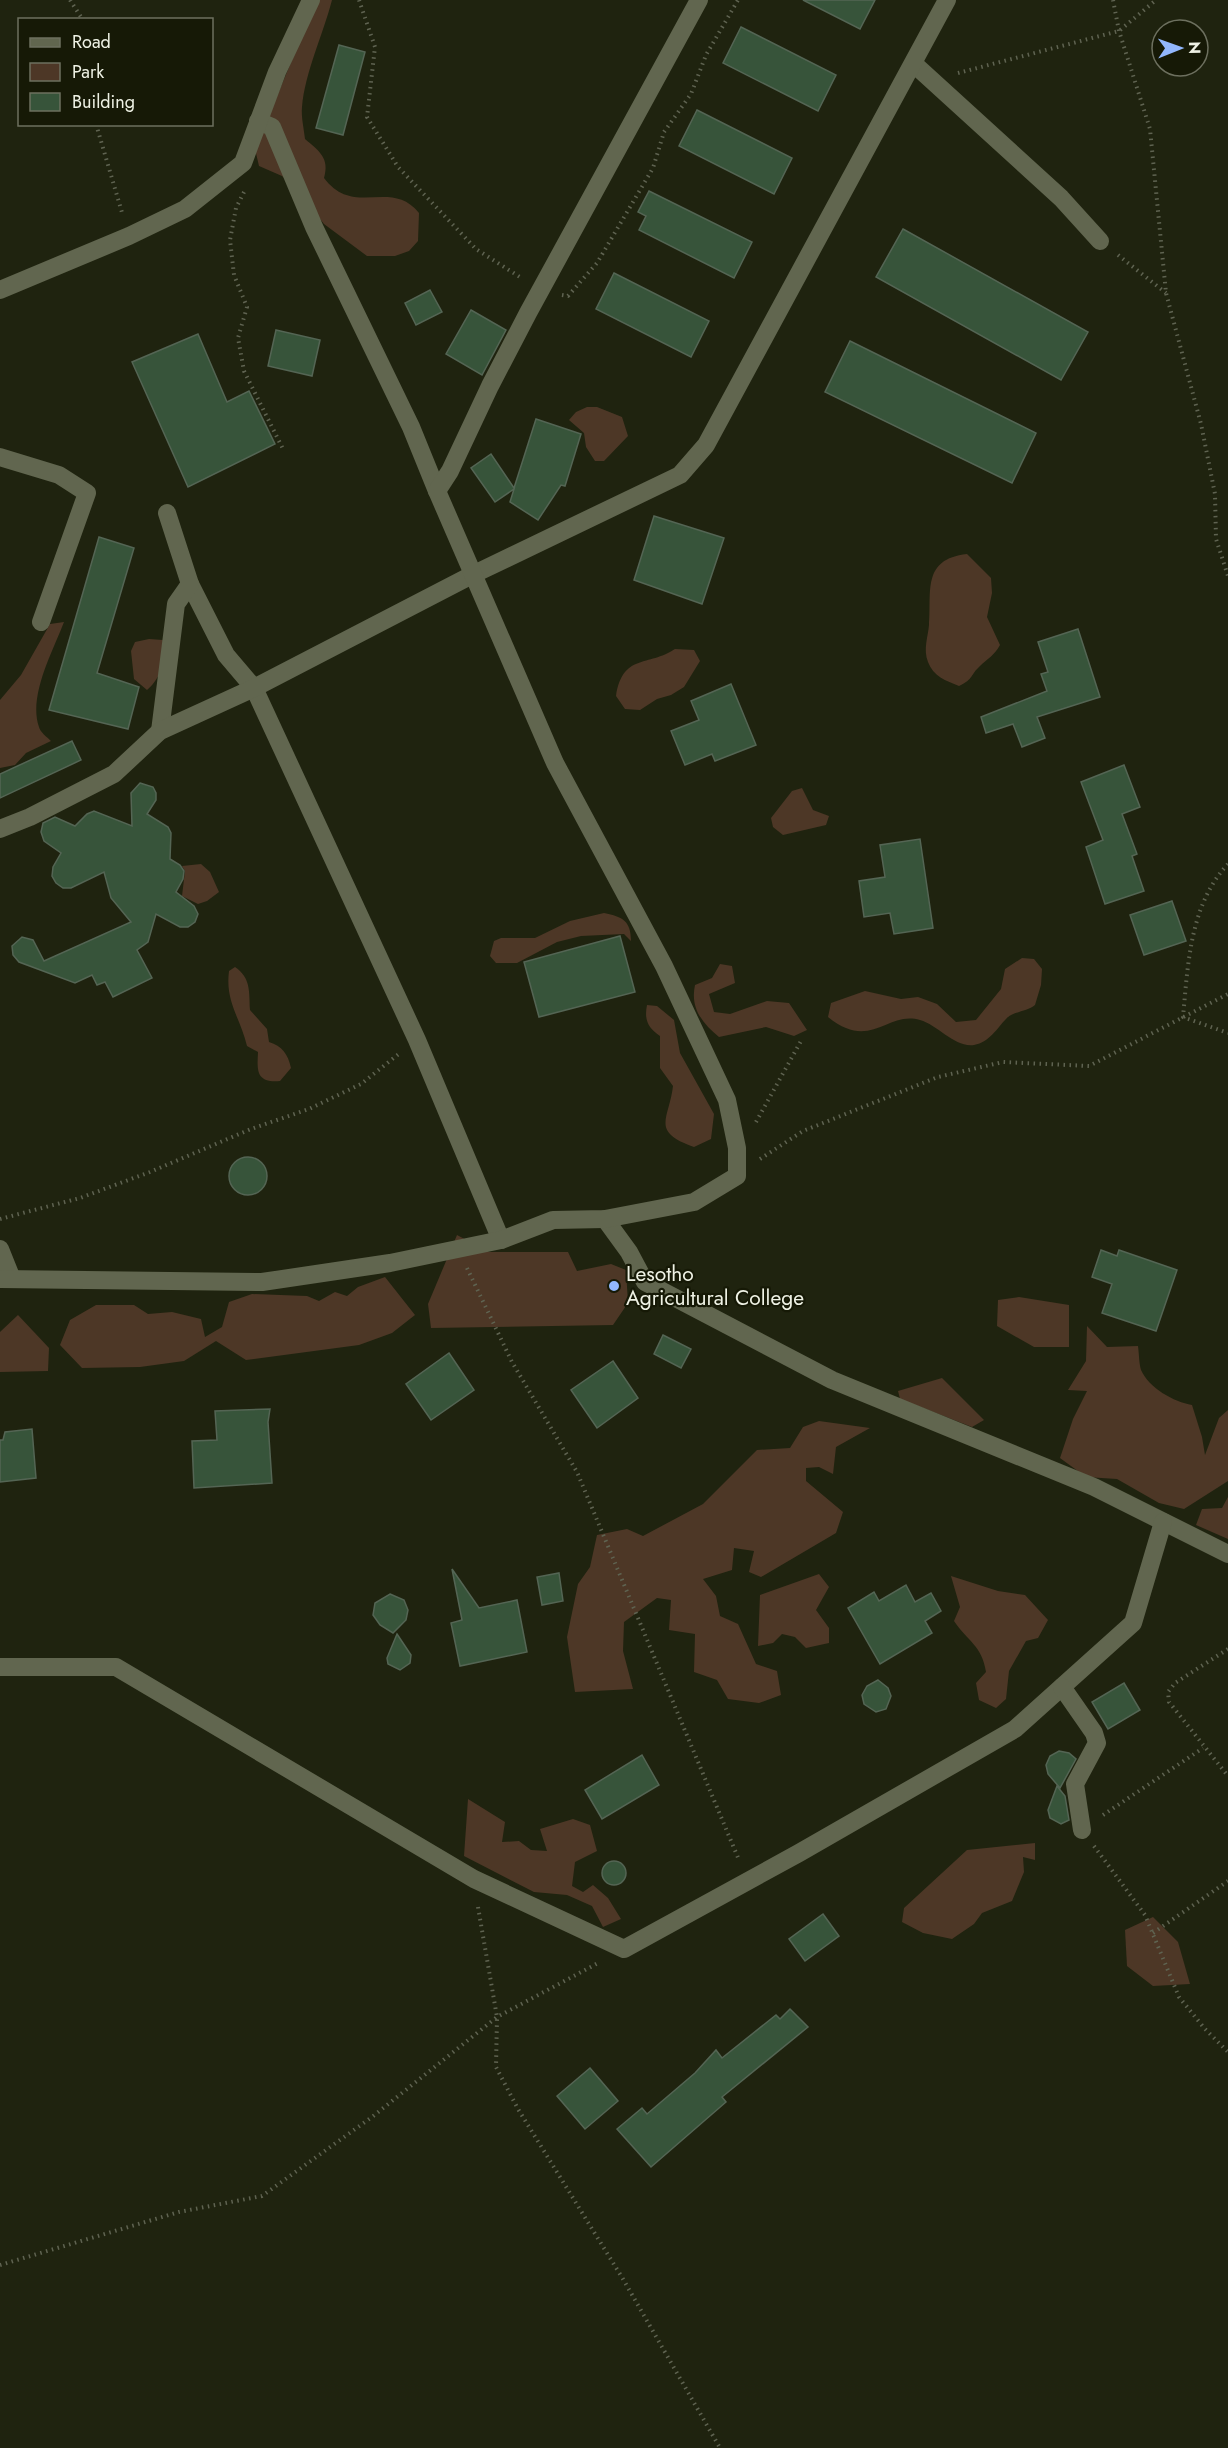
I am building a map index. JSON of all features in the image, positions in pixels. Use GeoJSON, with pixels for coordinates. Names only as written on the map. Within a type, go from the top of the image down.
{"type":"FeatureCollection","features":[{"type":"Feature","properties":{"kind":"street"},"geometry":{"type":"LineString","coordinates":[[0,290],[129,236],[185,209],[243,163],[277,72],[311,0]]}},
{"type":"Feature","properties":{"kind":"street"},"geometry":{"type":"LineString","coordinates":[[437,491],[450,471],[490,386],[699,0]]}},
{"type":"Feature","properties":{"kind":"street"},"geometry":{"type":"LineString","coordinates":[[0,829],[30,817],[114,774],[160,731],[254,688],[472,575],[680,476],[700,452],[947,0]]}},
{"type":"Feature","properties":{"kind":"street"},"geometry":{"type":"LineString","coordinates":[[914,64],[1061,198],[1100,241]]}},
{"type":"Feature","properties":{"kind":"street"},"geometry":{"type":"LineString","coordinates":[[0,1249],[6,1279],[262,1282],[390,1263],[501,1240],[553,1220],[605,1219],[694,1202],[737,1176],[736,1148],[727,1100],[664,966],[640,927],[606,854],[555,763],[472,575],[411,427],[314,227],[273,128],[258,121]]}},
{"type":"Feature","properties":{"kind":"street"},"geometry":{"type":"LineString","coordinates":[[0,457],[59,476],[87,493],[41,622]]}},
{"type":"Feature","properties":{"kind":"street"},"geometry":{"type":"LineString","coordinates":[[167,513],[190,584],[226,655],[254,688],[417,1040],[501,1240]]}},
{"type":"Feature","properties":{"kind":"street"},"geometry":{"type":"LineString","coordinates":[[160,731],[176,604],[190,584]]}},
{"type":"Feature","properties":{"kind":"street"},"geometry":{"type":"LineString","coordinates":[[605,1219],[629,1252],[645,1282],[832,1380],[1094,1487],[1228,1554]]}},
{"type":"Feature","properties":{"kind":"street"},"geometry":{"type":"LineString","coordinates":[[0,1667],[116,1667],[474,1880],[624,1949],[1015,1729],[1133,1623],[1163,1522]]}},
{"type":"Feature","properties":{"kind":"street"},"geometry":{"type":"LineString","coordinates":[[1062,1687],[1094,1733],[1097,1743],[1075,1784],[1082,1830]]}},
{"type":"Feature","properties":{"kind":"path"},"geometry":{"type":"LineString","coordinates":[[70,0],[82,18]]}},
{"type":"Feature","properties":{"kind":"path"},"geometry":{"type":"LineString","coordinates":[[359,0],[375,47],[367,117],[398,167],[476,249],[542,291],[568,296],[597,263],[653,168],[664,132],[691,94],[706,55],[738,0]]}},
{"type":"Feature","properties":{"kind":"path"},"geometry":{"type":"LineString","coordinates":[[1113,0],[1119,31],[1150,129],[1166,293],[1201,424],[1215,494],[1216,539],[1228,576]]}},
{"type":"Feature","properties":{"kind":"path"},"geometry":{"type":"LineString","coordinates":[[957,73],[1119,31],[1156,0]]}},
{"type":"Feature","properties":{"kind":"path"},"geometry":{"type":"LineString","coordinates":[[97,126],[129,236]]}},
{"type":"Feature","properties":{"kind":"path"},"geometry":{"type":"LineString","coordinates":[[243,163],[251,178],[236,208],[230,240],[234,275],[247,308],[238,338],[244,371],[284,451]]}},
{"type":"Feature","properties":{"kind":"path"},"geometry":{"type":"LineString","coordinates":[[1100,241],[1166,293]]}},
{"type":"Feature","properties":{"kind":"path"},"geometry":{"type":"LineString","coordinates":[[1183,1017],[1196,918],[1216,877],[1228,864]]}},
{"type":"Feature","properties":{"kind":"path"},"geometry":{"type":"LineString","coordinates":[[737,1176],[802,1131],[938,1077],[1003,1062],[1089,1065],[1228,994]]}},
{"type":"Feature","properties":{"kind":"path"},"geometry":{"type":"LineString","coordinates":[[1183,1017],[1228,1033]]}},
{"type":"Feature","properties":{"kind":"path"},"geometry":{"type":"LineString","coordinates":[[0,1219],[80,1198],[150,1173],[251,1129],[309,1109],[360,1084],[417,1040]]}},
{"type":"Feature","properties":{"kind":"path"},"geometry":{"type":"LineString","coordinates":[[752,1132],[801,1041]]}},
{"type":"Feature","properties":{"kind":"path"},"geometry":{"type":"LineString","coordinates":[[457,1249],[512,1362],[577,1472],[748,1881]]}},
{"type":"Feature","properties":{"kind":"path"},"geometry":{"type":"LineString","coordinates":[[1228,1649],[1175,1683],[1168,1692],[1169,1702],[1203,1748],[1228,1776]]}},
{"type":"Feature","properties":{"kind":"path"},"geometry":{"type":"LineString","coordinates":[[1203,1748],[1082,1830],[1145,1916],[1179,1997],[1204,2030],[1228,2052]]}},
{"type":"Feature","properties":{"kind":"path"},"geometry":{"type":"LineString","coordinates":[[474,1880],[498,2017],[496,2067],[518,2109],[623,2279],[720,2448]]}},
{"type":"Feature","properties":{"kind":"path"},"geometry":{"type":"LineString","coordinates":[[1153,1933],[1228,1881]]}},
{"type":"Feature","properties":{"kind":"path"},"geometry":{"type":"LineString","coordinates":[[0,2265],[179,2212],[262,2196],[372,2117],[498,2017],[624,1949]]}},
{"type":"Feature","properties":{"kind":"green space"},"geometry":{"type":"Polygon","coordinates":[[[317,0],[332,0],[310,67],[304,94],[302,115],[305,139],[322,156],[326,165],[324,178],[336,190],[360,197],[397,198],[408,203],[419,213],[418,241],[409,251],[395,256],[367,256],[324,224],[282,176],[259,166],[255,149],[317,0]]]}},
{"type":"Feature","properties":{"kind":"green space"},"geometry":{"type":"Polygon","coordinates":[[[587,407],[597,407],[622,417],[628,436],[604,461],[595,461],[586,447],[584,433],[569,420],[576,412],[587,407]]]}},
{"type":"Feature","properties":{"kind":"green space"},"geometry":{"type":"Polygon","coordinates":[[[967,554],[991,578],[992,593],[987,617],[1000,645],[970,679],[959,686],[933,671],[928,662],[926,648],[932,579],[942,563],[952,557],[967,554]]]}},
{"type":"Feature","properties":{"kind":"green space"},"geometry":{"type":"Polygon","coordinates":[[[64,622],[43,674],[37,702],[36,715],[40,729],[51,741],[26,753],[15,765],[0,768],[0,700],[21,675],[50,624],[64,622]]]}},
{"type":"Feature","properties":{"kind":"green space"},"geometry":{"type":"Polygon","coordinates":[[[149,639],[163,640],[163,655],[160,673],[147,690],[134,679],[131,651],[135,642],[149,639]]]}},
{"type":"Feature","properties":{"kind":"green space"},"geometry":{"type":"Polygon","coordinates":[[[675,649],[694,650],[700,661],[684,687],[671,695],[657,699],[640,710],[625,709],[616,696],[624,673],[638,663],[675,649]]]}},
{"type":"Feature","properties":{"kind":"green space"},"geometry":{"type":"Polygon","coordinates":[[[802,788],[813,810],[829,816],[826,825],[783,835],[773,827],[771,818],[792,791],[802,788]]]}},
{"type":"Feature","properties":{"kind":"green space"},"geometry":{"type":"Polygon","coordinates":[[[201,864],[210,872],[219,892],[207,901],[198,904],[182,896],[185,871],[182,866],[201,864]]]}},
{"type":"Feature","properties":{"kind":"green space"},"geometry":{"type":"Polygon","coordinates":[[[604,913],[625,921],[631,934],[631,941],[624,934],[581,936],[557,942],[517,963],[496,963],[490,956],[494,941],[501,938],[535,938],[570,921],[604,913]]]}},
{"type":"Feature","properties":{"kind":"green space"},"geometry":{"type":"Polygon","coordinates":[[[1022,958],[1034,959],[1042,969],[1041,985],[1035,1005],[1009,1016],[989,1038],[974,1045],[953,1040],[920,1020],[908,1018],[867,1031],[856,1031],[843,1027],[828,1017],[831,1003],[865,991],[901,999],[918,997],[937,1004],[956,1022],[976,1020],[1001,989],[1005,969],[1022,958]]]}},
{"type":"Feature","properties":{"kind":"green space"},"geometry":{"type":"Polygon","coordinates":[[[720,964],[732,966],[735,983],[709,994],[714,1012],[730,1014],[767,1001],[789,1003],[807,1030],[794,1036],[766,1027],[719,1037],[707,1026],[699,1014],[694,1001],[694,993],[695,985],[712,978],[720,964]]]}},
{"type":"Feature","properties":{"kind":"green space"},"geometry":{"type":"Polygon","coordinates":[[[235,967],[247,980],[250,1010],[267,1029],[269,1042],[281,1048],[288,1059],[291,1068],[280,1081],[262,1078],[258,1070],[258,1052],[247,1046],[229,992],[229,971],[235,967]]]}},
{"type":"Feature","properties":{"kind":"green space"},"geometry":{"type":"Polygon","coordinates":[[[647,1005],[657,1006],[674,1020],[680,1053],[714,1114],[711,1139],[694,1147],[672,1136],[667,1130],[666,1116],[673,1086],[660,1068],[660,1036],[652,1030],[648,1023],[647,1005]]]}},
{"type":"Feature","properties":{"kind":"green space"},"geometry":{"type":"Polygon","coordinates":[[[457,1235],[489,1252],[568,1252],[577,1271],[611,1264],[626,1270],[628,1303],[613,1325],[431,1328],[428,1304],[457,1235]]]}},
{"type":"Feature","properties":{"kind":"green space"},"geometry":{"type":"Polygon","coordinates":[[[385,1277],[415,1315],[392,1333],[359,1345],[246,1360],[216,1341],[184,1361],[140,1367],[82,1368],[60,1345],[70,1320],[96,1305],[134,1305],[148,1314],[172,1312],[201,1319],[205,1337],[222,1327],[229,1302],[252,1294],[307,1296],[319,1301],[335,1292],[347,1296],[358,1287],[385,1277]]]}},
{"type":"Feature","properties":{"kind":"green space"},"geometry":{"type":"Polygon","coordinates":[[[1019,1297],[1069,1305],[1069,1347],[1034,1347],[997,1326],[998,1300],[1019,1297]]]}},
{"type":"Feature","properties":{"kind":"green space"},"geometry":{"type":"Polygon","coordinates":[[[18,1315],[49,1348],[48,1371],[0,1372],[0,1332],[18,1315]]]}},
{"type":"Feature","properties":{"kind":"green space"},"geometry":{"type":"Polygon","coordinates":[[[1087,1326],[1107,1347],[1138,1346],[1141,1370],[1150,1383],[1170,1397],[1192,1405],[1205,1455],[1219,1418],[1228,1410],[1228,1481],[1184,1509],[1159,1503],[1117,1479],[1086,1477],[1060,1458],[1073,1419],[1087,1391],[1068,1390],[1086,1361],[1087,1326]]]}},
{"type":"Feature","properties":{"kind":"green space"},"geometry":{"type":"Polygon","coordinates":[[[942,1378],[984,1420],[972,1427],[900,1399],[898,1391],[942,1378]]]}},
{"type":"Feature","properties":{"kind":"green space"},"geometry":{"type":"Polygon","coordinates":[[[819,1421],[870,1428],[836,1447],[833,1474],[819,1467],[806,1468],[806,1481],[843,1512],[836,1533],[761,1577],[749,1572],[754,1551],[734,1548],[732,1570],[703,1579],[716,1596],[720,1616],[738,1624],[756,1664],[777,1671],[781,1695],[759,1703],[728,1699],[717,1680],[694,1672],[695,1634],[669,1630],[671,1600],[657,1598],[624,1622],[623,1651],[633,1689],[575,1692],[567,1637],[578,1584],[590,1567],[597,1535],[627,1529],[643,1536],[703,1504],[757,1450],[790,1448],[803,1427],[819,1421]]]}},
{"type":"Feature","properties":{"kind":"green space"},"geometry":{"type":"Polygon","coordinates":[[[1228,1497],[1228,1539],[1196,1525],[1202,1509],[1222,1508],[1228,1497]]]}},
{"type":"Feature","properties":{"kind":"green space"},"geometry":{"type":"Polygon","coordinates":[[[819,1574],[829,1587],[816,1610],[829,1628],[829,1643],[806,1648],[795,1637],[782,1634],[773,1643],[758,1646],[760,1595],[819,1574]]]}},
{"type":"Feature","properties":{"kind":"green space"},"geometry":{"type":"Polygon","coordinates":[[[951,1576],[998,1591],[1025,1595],[1048,1620],[1038,1638],[1026,1641],[1009,1671],[1006,1699],[996,1708],[979,1700],[976,1683],[986,1672],[984,1663],[978,1649],[954,1621],[960,1607],[951,1576]]]}},
{"type":"Feature","properties":{"kind":"green space"},"geometry":{"type":"Polygon","coordinates":[[[468,1799],[505,1822],[502,1842],[519,1841],[531,1850],[547,1851],[540,1829],[573,1819],[590,1825],[597,1851],[575,1862],[572,1886],[583,1892],[593,1885],[608,1898],[621,1919],[603,1927],[592,1906],[567,1895],[534,1892],[464,1856],[468,1799]]]}},
{"type":"Feature","properties":{"kind":"green space"},"geometry":{"type":"Polygon","coordinates":[[[1035,1843],[1035,1860],[1023,1857],[1024,1872],[1012,1901],[982,1913],[974,1924],[952,1939],[923,1933],[902,1922],[904,1908],[967,1850],[1035,1843]]]}},
{"type":"Feature","properties":{"kind":"green space"},"geometry":{"type":"Polygon","coordinates":[[[1153,1917],[1178,1942],[1190,1984],[1153,1986],[1127,1966],[1125,1930],[1153,1917]]]}},
{"type":"Feature","properties":{"kind":"building"},"geometry":{"type":"Polygon","coordinates":[[[803,0],[875,0],[860,29],[803,0]]]}},
{"type":"Feature","properties":{"kind":"building"},"geometry":{"type":"Polygon","coordinates":[[[741,27],[836,75],[818,111],[723,63],[741,27]]]}},
{"type":"Feature","properties":{"kind":"building"},"geometry":{"type":"Polygon","coordinates":[[[339,45],[365,52],[343,135],[316,128],[339,45]]]}},
{"type":"Feature","properties":{"kind":"building"},"geometry":{"type":"Polygon","coordinates":[[[697,110],[792,158],[774,194],[679,146],[697,110]]]}},
{"type":"Feature","properties":{"kind":"building"},"geometry":{"type":"Polygon","coordinates":[[[649,191],[752,242],[734,278],[639,230],[646,216],[638,212],[649,191]]]}},
{"type":"Feature","properties":{"kind":"building"},"geometry":{"type":"Polygon","coordinates":[[[903,229],[1088,332],[1061,380],[876,277],[903,229]]]}},
{"type":"Feature","properties":{"kind":"building"},"geometry":{"type":"Polygon","coordinates":[[[614,273],[709,321],[691,357],[596,309],[614,273]]]}},
{"type":"Feature","properties":{"kind":"building"},"geometry":{"type":"Polygon","coordinates":[[[430,290],[442,312],[416,325],[405,303],[430,290]]]}},
{"type":"Feature","properties":{"kind":"building"},"geometry":{"type":"Polygon","coordinates":[[[471,310],[506,330],[482,375],[446,354],[471,310]]]}},
{"type":"Feature","properties":{"kind":"building"},"geometry":{"type":"Polygon","coordinates":[[[276,330],[320,340],[312,376],[268,366],[276,330]]]}},
{"type":"Feature","properties":{"kind":"building"},"geometry":{"type":"Polygon","coordinates":[[[198,334],[227,402],[249,391],[275,444],[188,487],[132,362],[198,334]]]}},
{"type":"Feature","properties":{"kind":"building"},"geometry":{"type":"Polygon","coordinates":[[[850,341],[1036,433],[1012,483],[825,392],[850,341]]]}},
{"type":"Feature","properties":{"kind":"building"},"geometry":{"type":"Polygon","coordinates":[[[536,419],[581,434],[565,486],[561,485],[538,520],[510,502],[514,489],[495,502],[471,468],[491,454],[514,488],[536,419]]]}},
{"type":"Feature","properties":{"kind":"building"},"geometry":{"type":"Polygon","coordinates":[[[654,516],[724,538],[702,604],[634,580],[654,516]]]}},
{"type":"Feature","properties":{"kind":"building"},"geometry":{"type":"Polygon","coordinates":[[[99,537],[134,548],[97,673],[139,687],[128,729],[49,710],[99,537]]]}},
{"type":"Feature","properties":{"kind":"building"},"geometry":{"type":"Polygon","coordinates":[[[1078,629],[1100,697],[1037,717],[1045,738],[1022,747],[1013,724],[986,733],[981,717],[1047,691],[1041,674],[1048,672],[1038,642],[1078,629]]]}},
{"type":"Feature","properties":{"kind":"building"},"geometry":{"type":"Polygon","coordinates":[[[731,684],[756,745],[715,761],[712,754],[685,765],[671,731],[699,720],[691,701],[731,684]]]}},
{"type":"Feature","properties":{"kind":"building"},"geometry":{"type":"Polygon","coordinates":[[[72,741],[81,760],[0,798],[0,774],[72,741]]]}},
{"type":"Feature","properties":{"kind":"building"},"geometry":{"type":"Polygon","coordinates":[[[1124,765],[1140,807],[1122,814],[1137,854],[1132,856],[1144,891],[1105,904],[1086,847],[1103,840],[1081,782],[1124,765]]]}},
{"type":"Feature","properties":{"kind":"building"},"geometry":{"type":"Polygon","coordinates":[[[140,783],[153,787],[156,793],[156,800],[147,814],[168,827],[171,833],[170,859],[180,865],[184,871],[183,879],[176,892],[194,906],[198,914],[195,922],[188,927],[180,927],[156,914],[148,942],[137,950],[152,978],[113,997],[105,982],[97,985],[92,975],[75,983],[19,962],[13,955],[12,946],[22,937],[33,940],[44,961],[131,922],[111,898],[104,872],[71,888],[63,888],[56,883],[52,876],[53,867],[61,853],[44,841],[41,832],[43,823],[55,817],[75,826],[87,814],[94,811],[132,826],[131,793],[140,783]]]}},
{"type":"Feature","properties":{"kind":"building"},"geometry":{"type":"Polygon","coordinates":[[[920,839],[933,928],[894,934],[890,913],[864,917],[859,881],[885,877],[880,845],[920,839]]]}},
{"type":"Feature","properties":{"kind":"building"},"geometry":{"type":"Polygon","coordinates":[[[1172,901],[1186,941],[1144,955],[1130,915],[1172,901]]]}},
{"type":"Feature","properties":{"kind":"building"},"geometry":{"type":"Polygon","coordinates":[[[620,936],[635,992],[539,1017],[524,962],[620,936]]]}},
{"type":"Feature","properties":{"kind":"building"},"geometry":{"type":"Polygon","coordinates":[[[248,1157],[255,1158],[261,1163],[266,1169],[266,1183],[261,1189],[255,1194],[248,1195],[241,1194],[235,1189],[230,1183],[229,1176],[230,1169],[235,1163],[241,1158],[248,1157]]]}},
{"type":"Feature","properties":{"kind":"building"},"geometry":{"type":"Polygon","coordinates":[[[1101,1250],[1117,1256],[1119,1250],[1177,1270],[1156,1331],[1102,1313],[1112,1284],[1092,1277],[1101,1250]]]}},
{"type":"Feature","properties":{"kind":"building"},"geometry":{"type":"Polygon","coordinates":[[[663,1335],[691,1349],[681,1368],[654,1354],[663,1335]]]}},
{"type":"Feature","properties":{"kind":"building"},"geometry":{"type":"Polygon","coordinates":[[[449,1353],[474,1390],[431,1420],[406,1384],[449,1353]]]}},
{"type":"Feature","properties":{"kind":"building"},"geometry":{"type":"Polygon","coordinates":[[[613,1361],[638,1398],[597,1428],[571,1390],[613,1361]]]}},
{"type":"Feature","properties":{"kind":"building"},"geometry":{"type":"Polygon","coordinates":[[[270,1409],[268,1422],[272,1483],[194,1488],[192,1441],[217,1440],[215,1411],[270,1409]]]}},
{"type":"Feature","properties":{"kind":"building"},"geometry":{"type":"Polygon","coordinates":[[[32,1429],[36,1478],[0,1482],[0,1440],[3,1440],[5,1432],[32,1429]]]}},
{"type":"Feature","properties":{"kind":"building"},"geometry":{"type":"Polygon","coordinates":[[[452,1569],[479,1608],[517,1600],[527,1652],[460,1666],[451,1623],[462,1620],[452,1569]]]}},
{"type":"Feature","properties":{"kind":"building"},"geometry":{"type":"Polygon","coordinates":[[[559,1573],[563,1601],[542,1605],[537,1577],[559,1573]]]}},
{"type":"Feature","properties":{"kind":"building"},"geometry":{"type":"Polygon","coordinates":[[[906,1585],[915,1602],[931,1593],[941,1611],[925,1621],[932,1633],[880,1664],[848,1608],[874,1592],[879,1601],[906,1585]]]}},
{"type":"Feature","properties":{"kind":"building"},"geometry":{"type":"Polygon","coordinates":[[[390,1594],[404,1600],[408,1610],[406,1620],[393,1633],[380,1625],[373,1615],[375,1603],[390,1594]]]}},
{"type":"Feature","properties":{"kind":"building"},"geometry":{"type":"Polygon","coordinates":[[[397,1634],[411,1655],[410,1663],[400,1670],[388,1664],[387,1658],[397,1634]]]}},
{"type":"Feature","properties":{"kind":"building"},"geometry":{"type":"Polygon","coordinates":[[[878,1680],[888,1688],[891,1696],[886,1709],[876,1712],[864,1704],[862,1695],[867,1686],[878,1680]]]}},
{"type":"Feature","properties":{"kind":"building"},"geometry":{"type":"Polygon","coordinates":[[[1124,1683],[1140,1710],[1108,1729],[1092,1702],[1124,1683]]]}},
{"type":"Feature","properties":{"kind":"building"},"geometry":{"type":"Polygon","coordinates":[[[1059,1751],[1069,1753],[1076,1759],[1060,1788],[1048,1774],[1046,1765],[1050,1756],[1059,1751]]]}},
{"type":"Feature","properties":{"kind":"building"},"geometry":{"type":"Polygon","coordinates":[[[642,1755],[659,1785],[602,1819],[585,1790],[642,1755]]]}},
{"type":"Feature","properties":{"kind":"building"},"geometry":{"type":"Polygon","coordinates":[[[1057,1786],[1065,1796],[1069,1820],[1061,1824],[1050,1818],[1048,1810],[1057,1786]]]}},
{"type":"Feature","properties":{"kind":"building"},"geometry":{"type":"Polygon","coordinates":[[[614,1861],[623,1864],[626,1873],[623,1882],[614,1885],[605,1882],[602,1873],[605,1864],[614,1861]]]}},
{"type":"Feature","properties":{"kind":"building"},"geometry":{"type":"Polygon","coordinates":[[[823,1914],[839,1936],[805,1961],[789,1939],[823,1914]]]}},
{"type":"Feature","properties":{"kind":"building"},"geometry":{"type":"Polygon","coordinates":[[[790,2009],[808,2027],[722,2097],[726,2102],[651,2167],[617,2129],[642,2108],[647,2114],[695,2073],[716,2050],[722,2058],[776,2015],[780,2019],[790,2009]]]}},
{"type":"Feature","properties":{"kind":"building"},"geometry":{"type":"Polygon","coordinates":[[[590,2068],[618,2101],[585,2129],[557,2096],[590,2068]]]}},
{"type":"Feature","properties":{"kind":"place","name":"Lesotho Agricultural College"},"geometry":{"type":"Point","coordinates":[614,1286]}}]}
